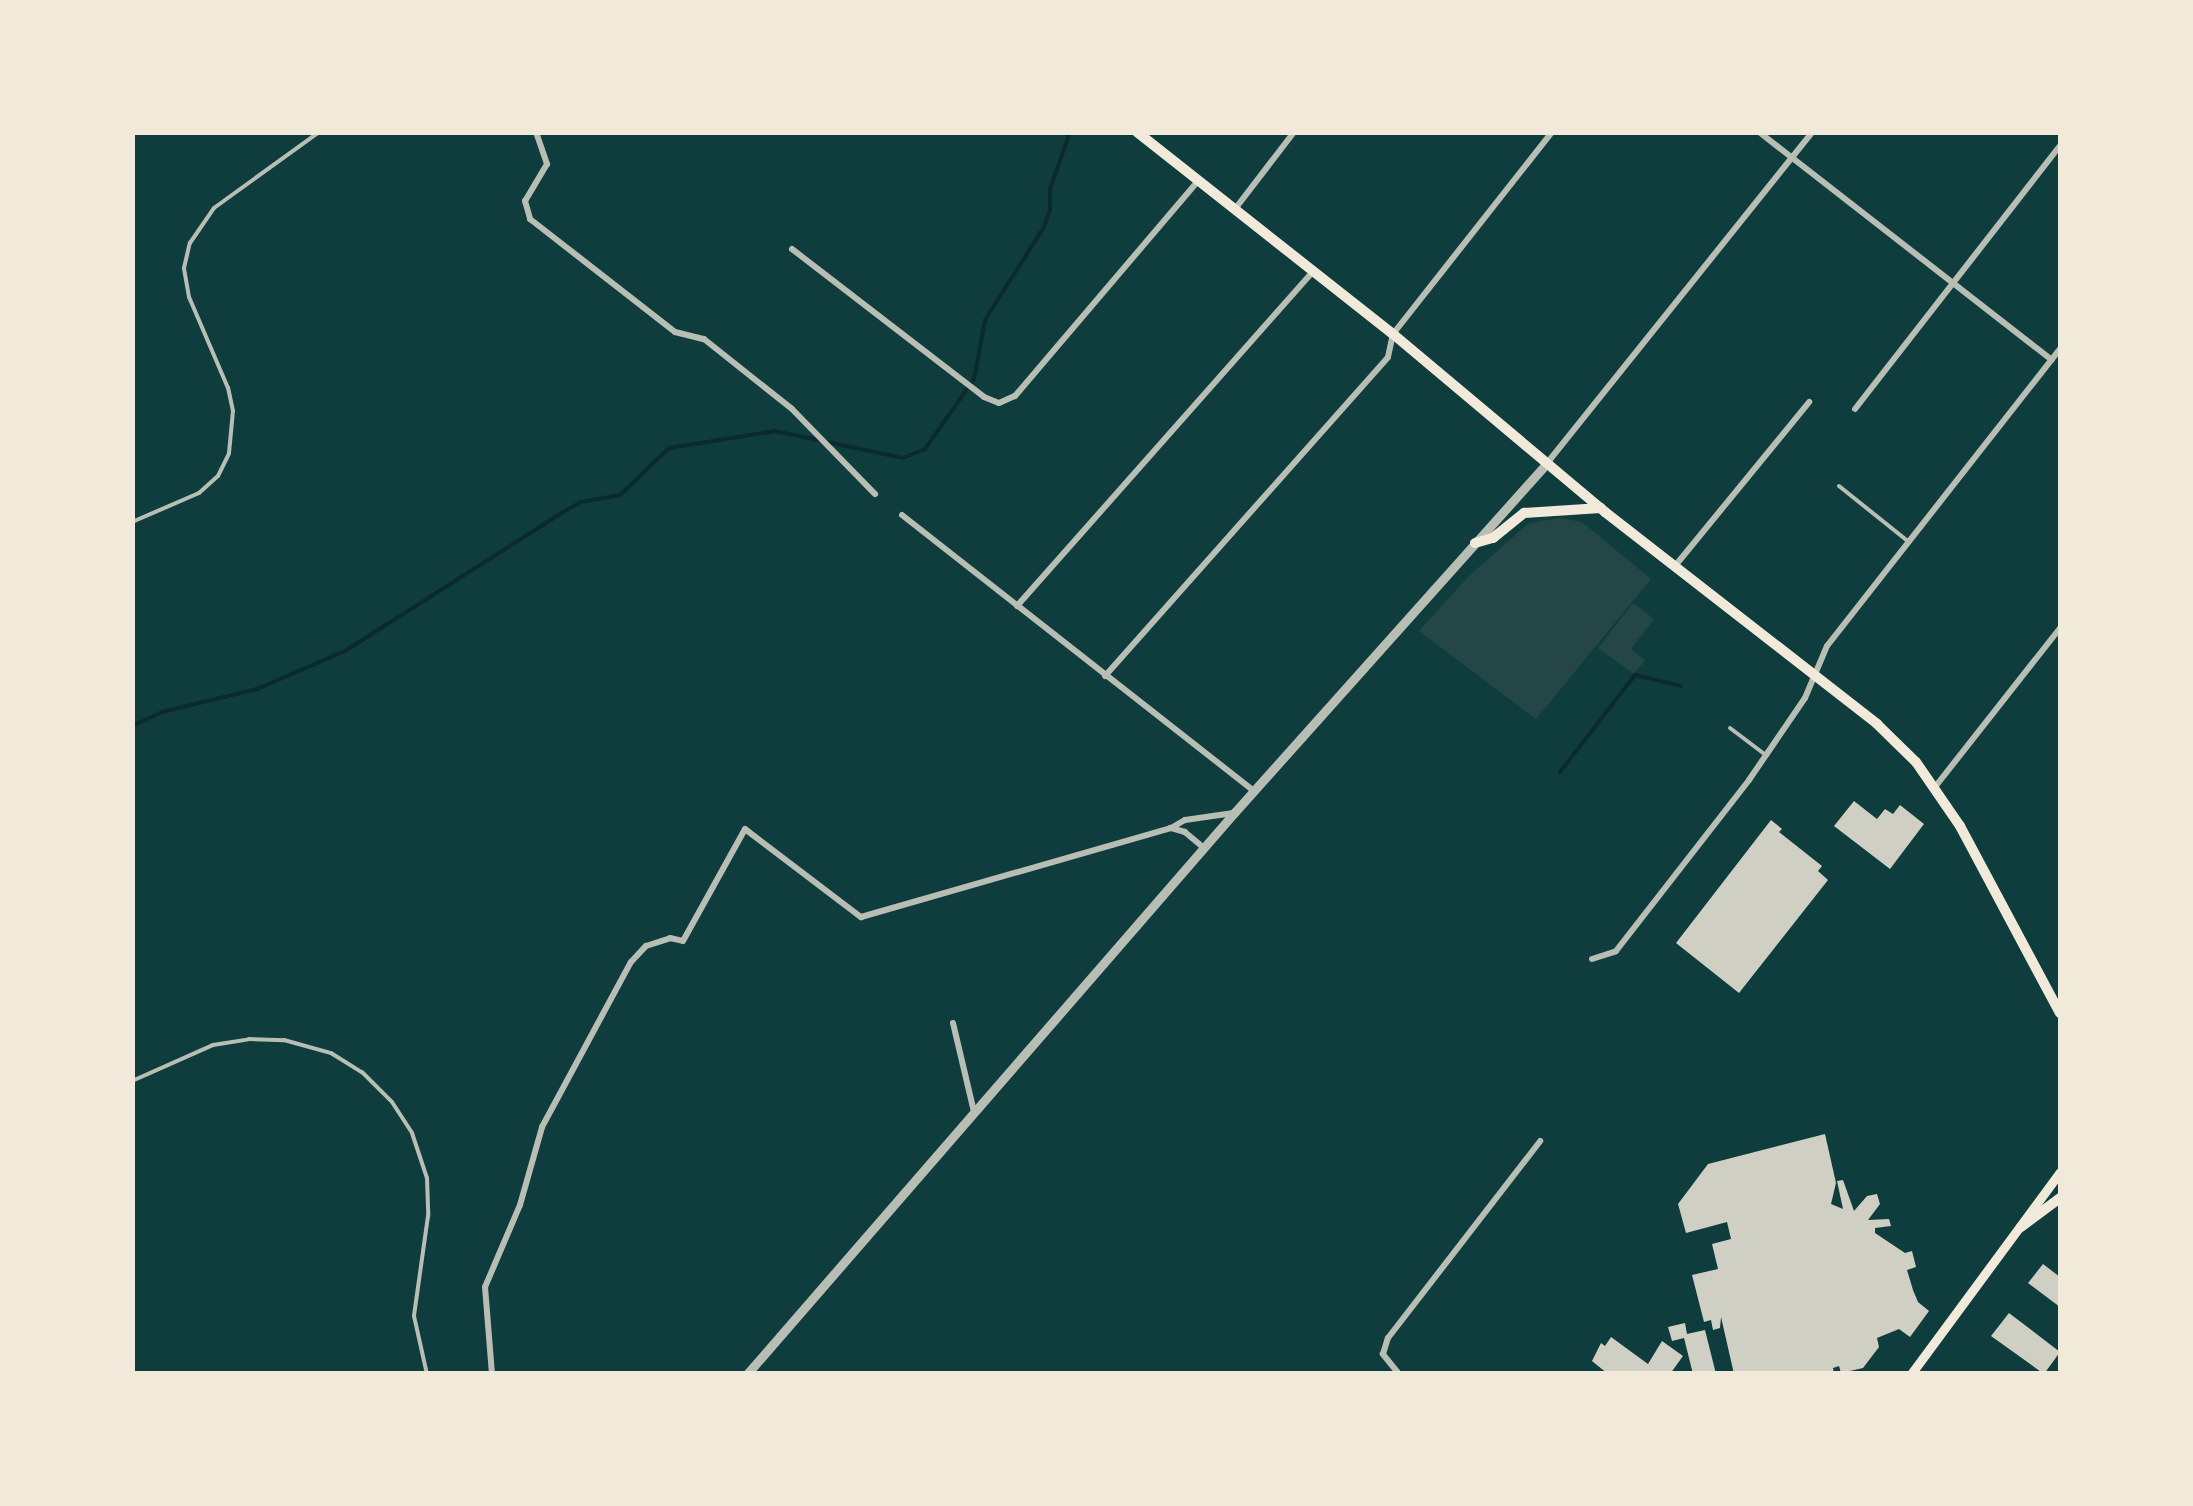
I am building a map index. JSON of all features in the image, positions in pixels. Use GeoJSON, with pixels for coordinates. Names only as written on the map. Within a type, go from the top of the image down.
{"type":"FeatureCollection","features":[{"type":"Feature","properties":{"kind":"main road"},"geometry":{"type":"LineString","coordinates":[[1137,132],[1393,334],[1601,508],[1877,724],[1936,787],[2060,1014]]}},
{"type":"Feature","properties":{"kind":"main road"},"geometry":{"type":"LineString","coordinates":[[1474,544],[1494,538],[1524,512],[1601,508]]}},
{"type":"Feature","properties":{"kind":"main road"},"geometry":{"type":"LineString","coordinates":[[1911,1374],[2060,1172]]}},
{"type":"Feature","properties":{"kind":"main road"},"geometry":{"type":"LineString","coordinates":[[2020,1227],[2060,1198]]}},
{"type":"Feature","properties":{"kind":"street"},"geometry":{"type":"LineString","coordinates":[[536,132],[547,164],[525,201],[530,219],[674,332],[704,339],[792,408],[876,494]]}},
{"type":"Feature","properties":{"kind":"street"},"geometry":{"type":"LineString","coordinates":[[1234,209],[1294,132]]}},
{"type":"Feature","properties":{"kind":"street"},"geometry":{"type":"LineString","coordinates":[[1105,676],[1381,365],[1393,334],[1552,132]]}},
{"type":"Feature","properties":{"kind":"street"},"geometry":{"type":"LineString","coordinates":[[1760,132],[2052,360]]}},
{"type":"Feature","properties":{"kind":"street"},"geometry":{"type":"LineString","coordinates":[[748,1374],[1234,813],[1548,462],[1812,132]]}},
{"type":"Feature","properties":{"kind":"street"},"geometry":{"type":"LineString","coordinates":[[1855,409],[2060,146]]}},
{"type":"Feature","properties":{"kind":"street"},"geometry":{"type":"LineString","coordinates":[[792,249],[984,397],[1000,403],[1015,396],[1198,180]]}},
{"type":"Feature","properties":{"kind":"street"},"geometry":{"type":"LineString","coordinates":[[1017,606],[1313,271]]}},
{"type":"Feature","properties":{"kind":"street"},"geometry":{"type":"LineString","coordinates":[[1592,958],[1616,951],[1767,756],[1804,698],[1828,646],[2060,349]]}},
{"type":"Feature","properties":{"kind":"street"},"geometry":{"type":"LineString","coordinates":[[1675,566],[1809,402]]}},
{"type":"Feature","properties":{"kind":"street"},"geometry":{"type":"LineString","coordinates":[[902,515],[1254,791]]}},
{"type":"Feature","properties":{"kind":"street"},"geometry":{"type":"LineString","coordinates":[[1936,787],[2060,628]]}},
{"type":"Feature","properties":{"kind":"street"},"geometry":{"type":"LineString","coordinates":[[492,1374],[485,1287],[520,1205],[539,1139],[630,962],[646,946],[670,938],[683,942],[744,829],[861,917],[1171,828],[1185,820],[1234,813]]}},
{"type":"Feature","properties":{"kind":"street"},"geometry":{"type":"LineString","coordinates":[[1171,828],[1185,832],[1204,848]]}},
{"type":"Feature","properties":{"kind":"street"},"geometry":{"type":"LineString","coordinates":[[953,1024],[974,1112]]}},
{"type":"Feature","properties":{"kind":"street"},"geometry":{"type":"LineString","coordinates":[[1398,1374],[1383,1354],[1388,1338],[1540,1141]]}},
{"type":"Feature","properties":{"kind":"lane"},"geometry":{"type":"LineString","coordinates":[[132,522],[199,494],[218,476],[233,432],[228,388],[189,297],[184,268],[190,243],[214,208],[319,132]]}},
{"type":"Feature","properties":{"kind":"lane"},"geometry":{"type":"LineString","coordinates":[[1839,486],[1909,542]]}},
{"type":"Feature","properties":{"kind":"lane"},"geometry":{"type":"LineString","coordinates":[[1730,728],[1767,756]]}},
{"type":"Feature","properties":{"kind":"lane"},"geometry":{"type":"LineString","coordinates":[[132,1081],[213,1045],[249,1039],[284,1040],[331,1053],[362,1072],[392,1102],[412,1133],[427,1178],[428,1216],[414,1316],[427,1374]]}},
{"type":"Feature","properties":{"kind":"shaded area"},"geometry":{"type":"Polygon","coordinates":[[[1561,518],[1582,522],[1651,579],[1536,719],[1419,631],[1469,576],[1529,523],[1561,518]]]}},
{"type":"Feature","properties":{"kind":"shaded area"},"geometry":{"type":"Polygon","coordinates":[[[1633,603],[1654,619],[1631,649],[1645,660],[1634,674],[1598,648],[1633,603]]]}},
{"type":"Feature","properties":{"kind":"building"},"geometry":{"type":"Polygon","coordinates":[[[1854,801],[1877,819],[1885,809],[1893,814],[1900,805],[1924,824],[1890,869],[1834,826],[1854,801]]]}},
{"type":"Feature","properties":{"kind":"building"},"geometry":{"type":"Polygon","coordinates":[[[1771,820],[1782,829],[1779,832],[1822,866],[1818,871],[1828,880],[1739,993],[1676,943],[1771,820]]]}},
{"type":"Feature","properties":{"kind":"building"},"geometry":{"type":"Polygon","coordinates":[[[1825,1134],[1836,1183],[1831,1204],[1843,1209],[1837,1181],[1843,1180],[1854,1211],[1867,1196],[1877,1194],[1880,1204],[1868,1220],[1889,1219],[1891,1226],[1875,1228],[1875,1233],[1905,1253],[1912,1251],[1916,1267],[1907,1270],[1918,1302],[1929,1311],[1910,1337],[1899,1329],[1877,1338],[1879,1347],[1863,1368],[1841,1373],[1839,1366],[1833,1368],[1834,1374],[1734,1374],[1721,1317],[1720,1328],[1713,1330],[1711,1320],[1704,1322],[1692,1275],[1718,1269],[1712,1244],[1731,1239],[1727,1222],[1686,1233],[1678,1204],[1708,1164],[1825,1134]]]}},
{"type":"Feature","properties":{"kind":"building"},"geometry":{"type":"Polygon","coordinates":[[[2043,1264],[2060,1277],[2060,1307],[2028,1283],[2043,1264]]]}},
{"type":"Feature","properties":{"kind":"building"},"geometry":{"type":"Polygon","coordinates":[[[2009,1313],[2060,1352],[2044,1374],[1991,1336],[2009,1313]]]}},
{"type":"Feature","properties":{"kind":"building"},"geometry":{"type":"Polygon","coordinates":[[[1685,1323],[1687,1334],[1705,1330],[1716,1374],[1693,1374],[1684,1338],[1672,1341],[1668,1327],[1685,1323]]]}},
{"type":"Feature","properties":{"kind":"building"},"geometry":{"type":"Polygon","coordinates":[[[1611,1337],[1648,1364],[1662,1341],[1683,1356],[1670,1374],[1608,1374],[1592,1361],[1601,1343],[1605,1346],[1611,1337]]]}},
{"type":"Feature","properties":{"kind":"waterway"},"geometry":{"type":"LineString","coordinates":[[132,726],[162,712],[257,689],[345,651],[565,511],[581,502],[620,495],[669,448],[775,431],[903,458],[925,449],[974,379],[985,320],[1044,227],[1050,210],[1050,189],[1070,132]]}},
{"type":"Feature","properties":{"kind":"waterway"},"geometry":{"type":"LineString","coordinates":[[1560,772],[1635,675],[1681,686]]}}]}
